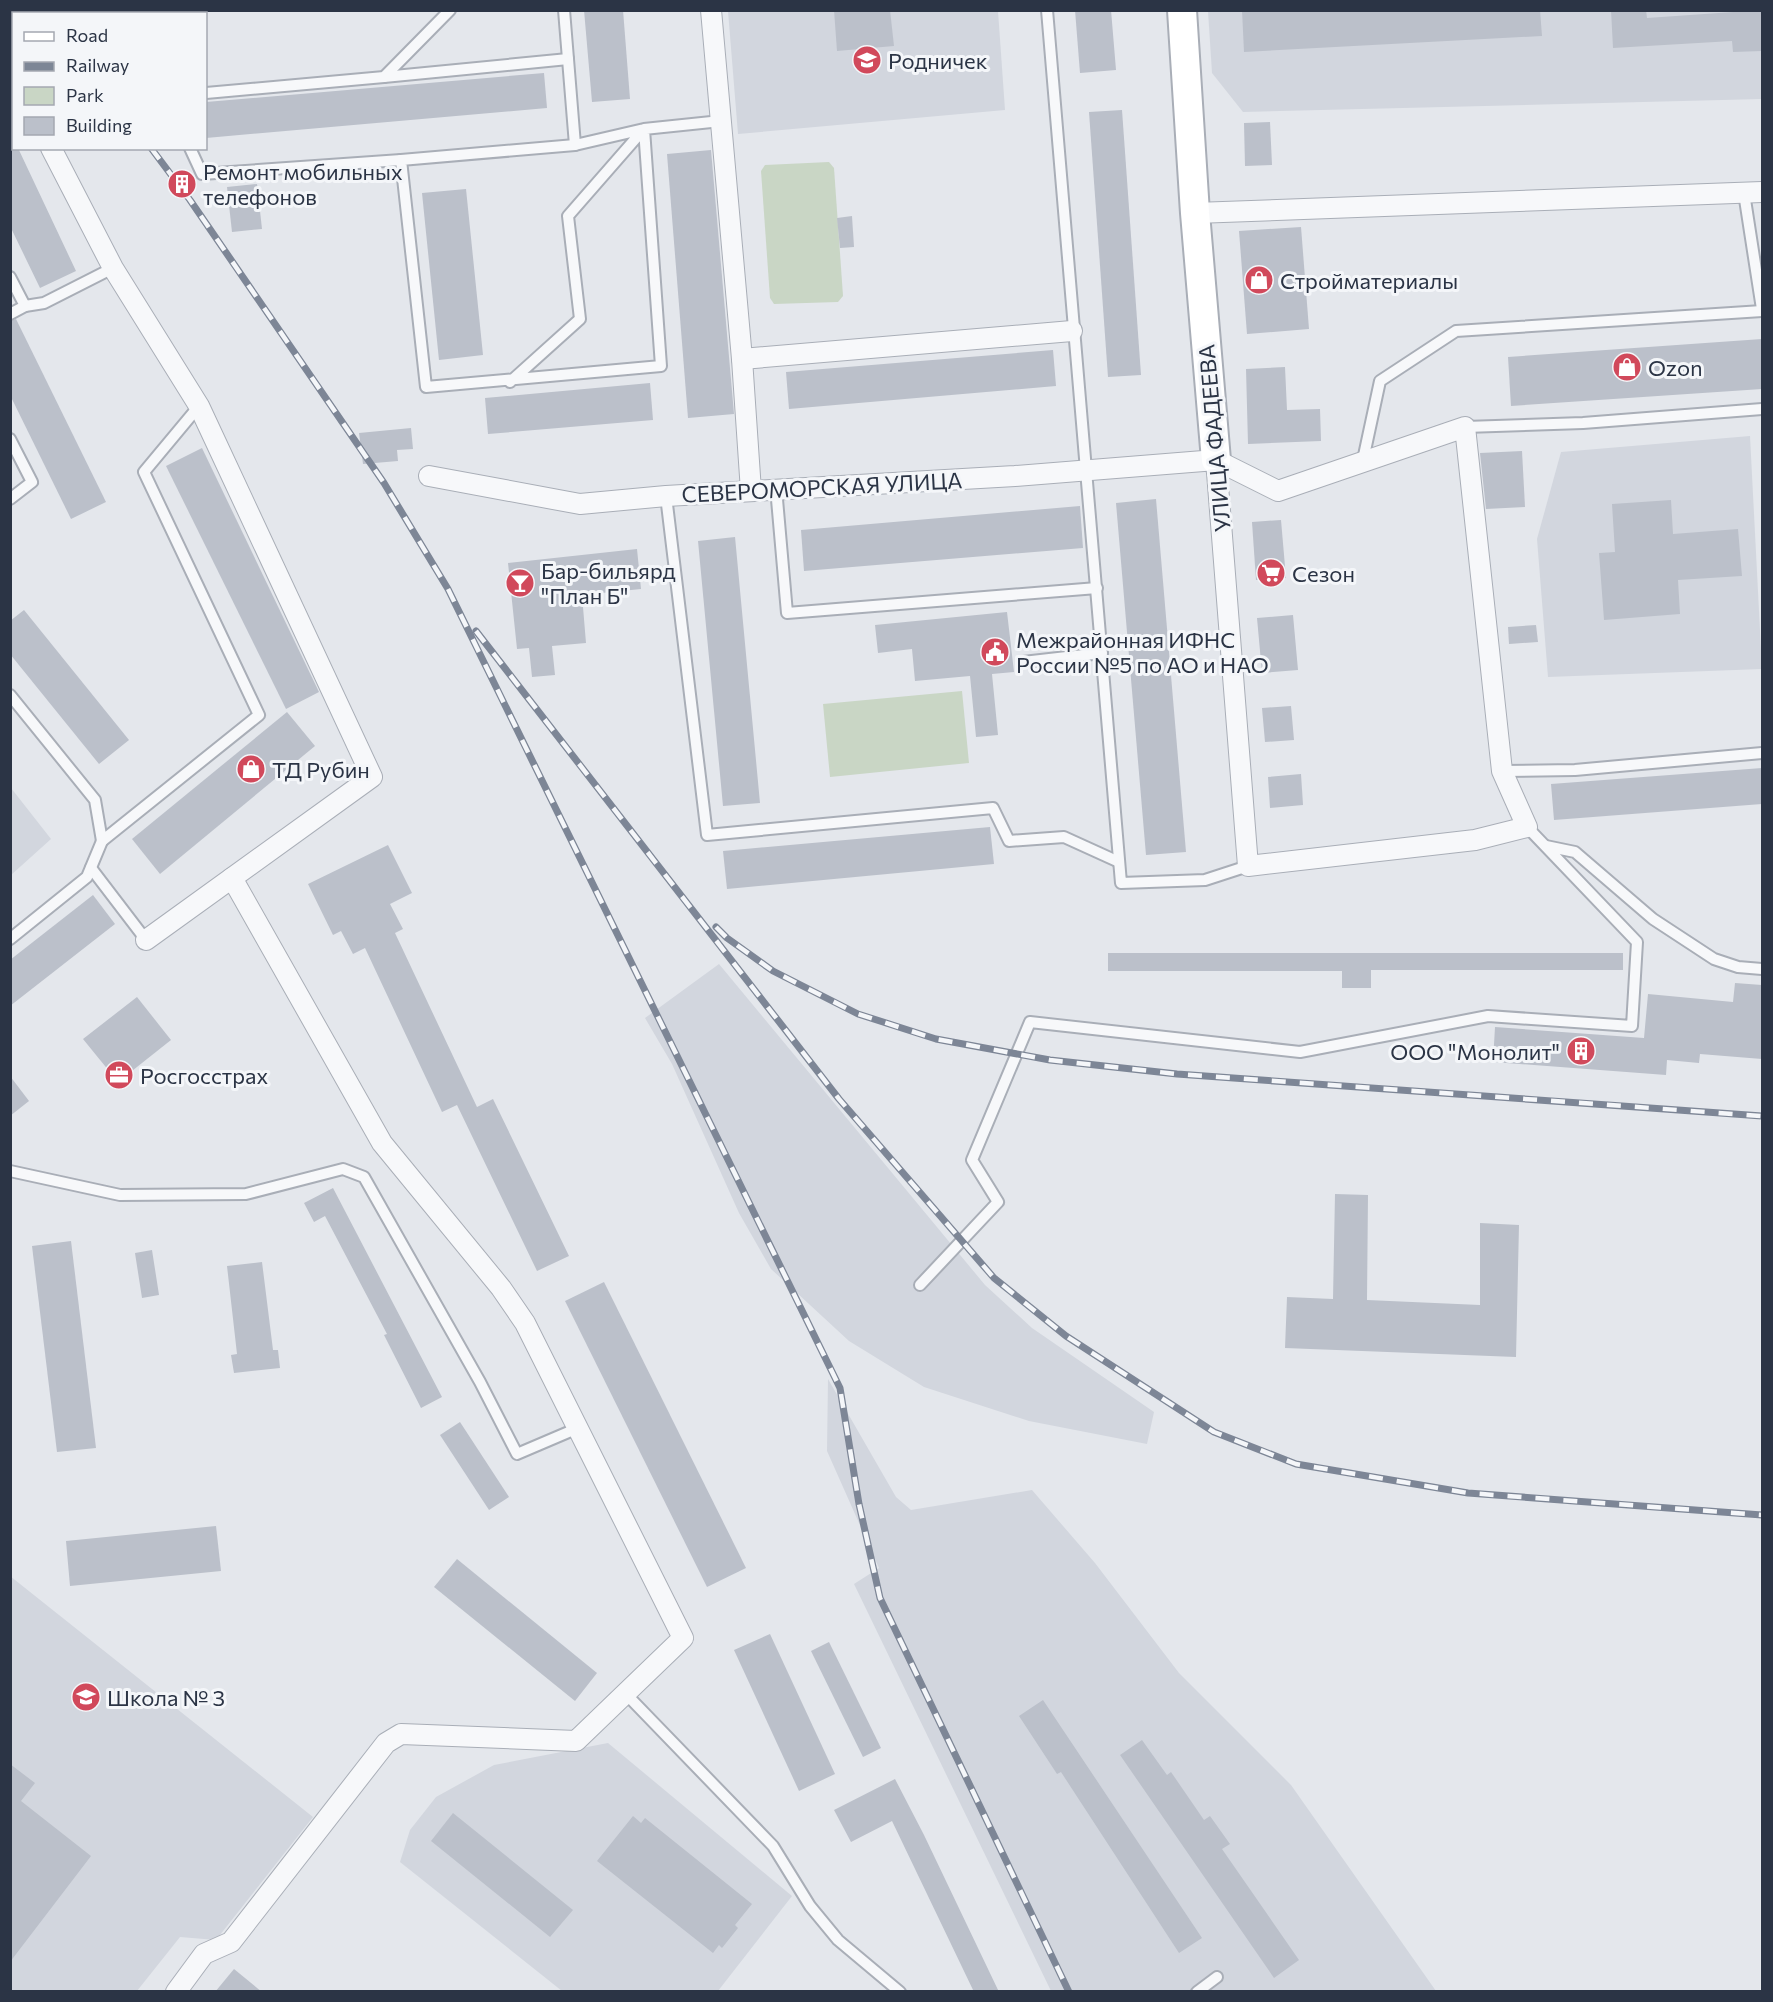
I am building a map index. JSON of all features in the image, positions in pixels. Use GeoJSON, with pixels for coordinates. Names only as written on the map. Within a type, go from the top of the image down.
{"type":"FeatureCollection","features":[{"type":"Feature","properties":{"kind":"street"},"geometry":{"type":"LineString","coordinates":[[711,10],[742,359],[751,491]]}},
{"type":"Feature","properties":{"kind":"street","name":"УЛИЦА ФАДЕЕВА"},"geometry":{"type":"LineString","coordinates":[[1182,10],[1195,213],[1248,866]]}},
{"type":"Feature","properties":{"kind":"street"},"geometry":{"type":"LineString","coordinates":[[52,150],[113,268],[200,406],[372,777],[146,940]]}},
{"type":"Feature","properties":{"kind":"street"},"geometry":{"type":"LineString","coordinates":[[1195,213],[1753,193]]}},
{"type":"Feature","properties":{"kind":"street"},"geometry":{"type":"LineString","coordinates":[[742,359],[1072,331]]}},
{"type":"Feature","properties":{"kind":"street"},"geometry":{"type":"LineString","coordinates":[[1216,460],[1278,490],[1465,427],[1502,771],[1527,827],[1475,840],[1248,866]]}},
{"type":"Feature","properties":{"kind":"street","name":"СЕВЕРОМОРСКАЯ УЛИЦА"},"geometry":{"type":"LineString","coordinates":[[429,476],[580,504],[776,488],[1085,471],[1216,460]]}},
{"type":"Feature","properties":{"kind":"street"},"geometry":{"type":"LineString","coordinates":[[176,1992],[204,1953],[231,1942],[386,1743],[401,1734],[576,1741],[683,1638],[525,1323],[501,1288],[382,1143],[231,878]]}},
{"type":"Feature","properties":{"kind":"lane"},"geometry":{"type":"LineString","coordinates":[[384,77],[450,10]]}},
{"type":"Feature","properties":{"kind":"lane"},"geometry":{"type":"LineString","coordinates":[[564,10],[575,145]]}},
{"type":"Feature","properties":{"kind":"lane"},"geometry":{"type":"LineString","coordinates":[[1047,10],[1072,331],[1097,588],[1121,883],[1204,880],[1248,866]]}},
{"type":"Feature","properties":{"kind":"lane"},"geometry":{"type":"LineString","coordinates":[[207,93],[567,60]]}},
{"type":"Feature","properties":{"kind":"lane"},"geometry":{"type":"LineString","coordinates":[[191,150],[202,174],[575,145],[644,129],[720,122]]}},
{"type":"Feature","properties":{"kind":"lane"},"geometry":{"type":"LineString","coordinates":[[401,160],[426,387],[510,382],[661,366],[644,129]]}},
{"type":"Feature","properties":{"kind":"lane"},"geometry":{"type":"LineString","coordinates":[[510,382],[580,319],[568,216],[644,129]]}},
{"type":"Feature","properties":{"kind":"lane"},"geometry":{"type":"LineString","coordinates":[[1362,460],[1380,381],[1456,331],[1762,310],[1753,193]]}},
{"type":"Feature","properties":{"kind":"lane"},"geometry":{"type":"LineString","coordinates":[[10,314],[25,306],[44,303],[113,268]]}},
{"type":"Feature","properties":{"kind":"lane"},"geometry":{"type":"LineString","coordinates":[[10,277],[25,306]]}},
{"type":"Feature","properties":{"kind":"lane"},"geometry":{"type":"LineString","coordinates":[[10,939],[87,877],[102,841],[259,715],[144,472],[200,406]]}},
{"type":"Feature","properties":{"kind":"lane"},"geometry":{"type":"LineString","coordinates":[[1465,427],[1583,423],[1762,409]]}},
{"type":"Feature","properties":{"kind":"lane"},"geometry":{"type":"LineString","coordinates":[[10,439],[32,482],[10,499]]}},
{"type":"Feature","properties":{"kind":"lane"},"geometry":{"type":"LineString","coordinates":[[776,488],[788,613],[1097,588]]}},
{"type":"Feature","properties":{"kind":"lane"},"geometry":{"type":"LineString","coordinates":[[666,496],[707,835],[993,808],[1009,841],[1064,837],[1119,862]]}},
{"type":"Feature","properties":{"kind":"lane"},"geometry":{"type":"LineString","coordinates":[[1023,662],[1102,653]]}},
{"type":"Feature","properties":{"kind":"lane"},"geometry":{"type":"LineString","coordinates":[[10,695],[95,800],[102,841]]}},
{"type":"Feature","properties":{"kind":"lane"},"geometry":{"type":"LineString","coordinates":[[1502,771],[1575,770],[1762,753]]}},
{"type":"Feature","properties":{"kind":"lane"},"geometry":{"type":"LineString","coordinates":[[920,1285],[998,1202],[972,1160],[1030,1022],[1300,1052],[1488,1016],[1632,1026],[1637,942],[1527,827]]}},
{"type":"Feature","properties":{"kind":"lane"},"geometry":{"type":"LineString","coordinates":[[1545,846],[1575,852],[1653,919],[1714,959],[1738,967],[1762,969]]}},
{"type":"Feature","properties":{"kind":"lane"},"geometry":{"type":"LineString","coordinates":[[91,868],[146,940]]}},
{"type":"Feature","properties":{"kind":"lane"},"geometry":{"type":"LineString","coordinates":[[10,1171],[120,1195],[246,1194],[343,1169],[364,1177],[480,1382],[517,1454],[578,1428]]}},
{"type":"Feature","properties":{"kind":"lane"},"geometry":{"type":"LineString","coordinates":[[626,1694],[773,1846],[810,1906],[838,1940],[900,1992]]}},
{"type":"Feature","properties":{"kind":"lane"},"geometry":{"type":"LineString","coordinates":[[1197,1992],[1217,1977]]}},
{"type":"Feature","properties":{"kind":"shaded area","name":"Родничек"},"geometry":{"type":"Polygon","coordinates":[[[728,11],[998,11],[1005,110],[738,134],[728,11]]]}},
{"type":"Feature","properties":{"kind":"shaded area"},"geometry":{"type":"Polygon","coordinates":[[[1208,11],[1762,11],[1762,99],[1243,112],[1212,73],[1208,11]]]}},
{"type":"Feature","properties":{"kind":"shaded area"},"geometry":{"type":"Polygon","coordinates":[[[1750,436],[1762,669],[1548,677],[1537,539],[1561,452],[1750,436]]]}},
{"type":"Feature","properties":{"kind":"shaded area"},"geometry":{"type":"Polygon","coordinates":[[[11,788],[51,839],[10,875],[11,788]]]}},
{"type":"Feature","properties":{"kind":"shaded area"},"geometry":{"type":"Polygon","coordinates":[[[719,964],[985,1285],[1032,1328],[1154,1412],[1147,1444],[1029,1421],[924,1387],[849,1341],[771,1269],[739,1213],[672,1064],[645,1018],[719,964]]]}},
{"type":"Feature","properties":{"kind":"shaded area"},"geometry":{"type":"Polygon","coordinates":[[[828,1379],[896,1497],[911,1510],[1032,1490],[1095,1563],[1179,1673],[1291,1785],[1436,1991],[1051,1991],[854,1584],[879,1568],[827,1451],[828,1379]]]}},
{"type":"Feature","properties":{"kind":"shaded area","name":"Школа № 3"},"geometry":{"type":"Polygon","coordinates":[[[10,1576],[313,1817],[216,1940],[180,1937],[137,1991],[11,1991],[10,1576]]]}},
{"type":"Feature","properties":{"kind":"shaded area"},"geometry":{"type":"Polygon","coordinates":[[[608,1743],[792,1896],[718,1991],[562,1991],[400,1862],[410,1830],[436,1797],[494,1765],[608,1743]]]}},
{"type":"Feature","properties":{"kind":"green space"},"geometry":{"type":"Polygon","coordinates":[[[829,162],[834,168],[843,296],[838,302],[774,304],[770,298],[761,171],[765,165],[829,162]]]}},
{"type":"Feature","properties":{"kind":"green space"},"geometry":{"type":"Polygon","coordinates":[[[962,691],[969,763],[830,777],[823,704],[962,691]]]}},
{"type":"Feature","properties":{"kind":"building"},"geometry":{"type":"Polygon","coordinates":[[[584,10],[623,10],[630,99],[592,102],[584,10]]]}},
{"type":"Feature","properties":{"kind":"building"},"geometry":{"type":"Polygon","coordinates":[[[834,10],[890,10],[894,46],[837,51],[834,10]]]}},
{"type":"Feature","properties":{"kind":"building"},"geometry":{"type":"Polygon","coordinates":[[[1075,10],[1111,10],[1116,70],[1080,73],[1075,10]]]}},
{"type":"Feature","properties":{"kind":"building"},"geometry":{"type":"Polygon","coordinates":[[[1242,10],[1540,10],[1542,36],[1244,52],[1242,10]]]}},
{"type":"Feature","properties":{"kind":"building"},"geometry":{"type":"Polygon","coordinates":[[[1611,10],[1646,10],[1647,18],[1762,10],[1762,51],[1733,52],[1732,41],[1613,48],[1611,10]]]}},
{"type":"Feature","properties":{"kind":"building"},"geometry":{"type":"Polygon","coordinates":[[[544,73],[547,108],[207,138],[207,102],[544,73]]]}},
{"type":"Feature","properties":{"kind":"building"},"geometry":{"type":"Polygon","coordinates":[[[1122,110],[1141,375],[1108,377],[1089,112],[1122,110]]]}},
{"type":"Feature","properties":{"kind":"building"},"geometry":{"type":"Polygon","coordinates":[[[1270,122],[1272,165],[1245,166],[1244,123],[1270,122]]]}},
{"type":"Feature","properties":{"kind":"building"},"geometry":{"type":"Polygon","coordinates":[[[10,133],[12,150],[19,150],[76,271],[40,288],[10,226],[10,133]]]}},
{"type":"Feature","properties":{"kind":"building"},"geometry":{"type":"Polygon","coordinates":[[[711,150],[734,414],[688,418],[667,154],[711,150]]]}},
{"type":"Feature","properties":{"kind":"building"},"geometry":{"type":"Polygon","coordinates":[[[257,184],[262,229],[232,232],[227,187],[257,184]]]}},
{"type":"Feature","properties":{"kind":"building"},"geometry":{"type":"Polygon","coordinates":[[[466,189],[483,355],[439,360],[422,193],[466,189]]]}},
{"type":"Feature","properties":{"kind":"building"},"geometry":{"type":"Polygon","coordinates":[[[852,216],[854,247],[840,248],[837,218],[852,216]]]}},
{"type":"Feature","properties":{"kind":"building"},"geometry":{"type":"Polygon","coordinates":[[[1301,227],[1309,329],[1247,334],[1239,231],[1301,227]]]}},
{"type":"Feature","properties":{"kind":"building"},"geometry":{"type":"Polygon","coordinates":[[[16,319],[106,502],[71,519],[10,395],[10,321],[16,319]]]}},
{"type":"Feature","properties":{"kind":"building"},"geometry":{"type":"Polygon","coordinates":[[[1762,339],[1762,389],[1511,406],[1508,357],[1762,339]]]}},
{"type":"Feature","properties":{"kind":"building"},"geometry":{"type":"Polygon","coordinates":[[[1053,350],[1056,386],[789,409],[786,372],[1053,350]]]}},
{"type":"Feature","properties":{"kind":"building"},"geometry":{"type":"Polygon","coordinates":[[[1285,367],[1287,410],[1320,409],[1321,441],[1248,444],[1246,369],[1285,367]]]}},
{"type":"Feature","properties":{"kind":"building"},"geometry":{"type":"Polygon","coordinates":[[[650,383],[653,420],[488,434],[485,398],[650,383]]]}},
{"type":"Feature","properties":{"kind":"building"},"geometry":{"type":"Polygon","coordinates":[[[411,428],[413,449],[397,450],[398,461],[363,464],[359,433],[411,428]]]}},
{"type":"Feature","properties":{"kind":"building"},"geometry":{"type":"Polygon","coordinates":[[[202,448],[319,692],[286,709],[166,466],[202,448]]]}},
{"type":"Feature","properties":{"kind":"building"},"geometry":{"type":"Polygon","coordinates":[[[1522,451],[1525,507],[1486,509],[1480,453],[1522,451]]]}},
{"type":"Feature","properties":{"kind":"building"},"geometry":{"type":"Polygon","coordinates":[[[1156,499],[1186,852],[1146,855],[1116,503],[1156,499]]]}},
{"type":"Feature","properties":{"kind":"building"},"geometry":{"type":"Polygon","coordinates":[[[1671,500],[1673,534],[1738,529],[1742,576],[1678,580],[1680,614],[1604,620],[1599,553],[1615,552],[1612,504],[1671,500]]]}},
{"type":"Feature","properties":{"kind":"building"},"geometry":{"type":"Polygon","coordinates":[[[1080,506],[1083,548],[804,571],[801,530],[1080,506]]]}},
{"type":"Feature","properties":{"kind":"building"},"geometry":{"type":"Polygon","coordinates":[[[1281,520],[1286,578],[1256,580],[1252,522],[1281,520]]]}},
{"type":"Feature","properties":{"kind":"building"},"geometry":{"type":"Polygon","coordinates":[[[735,537],[760,803],[723,806],[698,541],[735,537]]]}},
{"type":"Feature","properties":{"kind":"building"},"geometry":{"type":"Polygon","coordinates":[[[637,549],[641,589],[582,595],[586,643],[552,646],[555,675],[532,677],[529,648],[517,649],[508,563],[637,549]]]}},
{"type":"Feature","properties":{"kind":"building"},"geometry":{"type":"Polygon","coordinates":[[[24,610],[129,740],[99,764],[10,654],[10,621],[24,610]]]}},
{"type":"Feature","properties":{"kind":"building"},"geometry":{"type":"Polygon","coordinates":[[[1007,612],[1014,672],[992,674],[998,735],[976,737],[970,676],[915,681],[912,649],[878,653],[875,625],[1007,612]]]}},
{"type":"Feature","properties":{"kind":"building"},"geometry":{"type":"Polygon","coordinates":[[[1293,615],[1298,670],[1262,673],[1257,618],[1293,615]]]}},
{"type":"Feature","properties":{"kind":"building"},"geometry":{"type":"Polygon","coordinates":[[[1536,625],[1538,642],[1509,644],[1508,627],[1536,625]]]}},
{"type":"Feature","properties":{"kind":"building"},"geometry":{"type":"Polygon","coordinates":[[[1291,706],[1294,740],[1265,742],[1262,708],[1291,706]]]}},
{"type":"Feature","properties":{"kind":"building"},"geometry":{"type":"Polygon","coordinates":[[[287,712],[315,746],[160,874],[132,839],[287,712]]]}},
{"type":"Feature","properties":{"kind":"building"},"geometry":{"type":"Polygon","coordinates":[[[1762,768],[1762,804],[1554,820],[1551,784],[1762,768]]]}},
{"type":"Feature","properties":{"kind":"building"},"geometry":{"type":"Polygon","coordinates":[[[1301,774],[1303,805],[1270,808],[1268,777],[1301,774]]]}},
{"type":"Feature","properties":{"kind":"building"},"geometry":{"type":"Polygon","coordinates":[[[990,827],[994,864],[727,889],[723,851],[990,827]]]}},
{"type":"Feature","properties":{"kind":"building"},"geometry":{"type":"Polygon","coordinates":[[[388,845],[412,893],[390,904],[403,929],[395,933],[477,1107],[493,1099],[569,1256],[537,1271],[457,1105],[442,1112],[365,948],[353,954],[341,931],[333,935],[308,884],[388,845]]]}},
{"type":"Feature","properties":{"kind":"building"},"geometry":{"type":"Polygon","coordinates":[[[93,895],[115,924],[10,1006],[10,960],[93,895]]]}},
{"type":"Feature","properties":{"kind":"building"},"geometry":{"type":"Polygon","coordinates":[[[1108,953],[1623,953],[1623,970],[1371,970],[1371,988],[1342,988],[1342,971],[1108,971],[1108,953]]]}},
{"type":"Feature","properties":{"kind":"building"},"geometry":{"type":"Polygon","coordinates":[[[1735,983],[1762,985],[1762,1059],[1700,1054],[1699,1063],[1667,1060],[1666,1075],[1493,1062],[1495,1027],[1644,1038],[1648,994],[1733,1002],[1735,983]]]}},
{"type":"Feature","properties":{"kind":"building"},"geometry":{"type":"Polygon","coordinates":[[[137,997],[171,1040],[118,1082],[83,1039],[137,997]]]}},
{"type":"Feature","properties":{"kind":"building"},"geometry":{"type":"Polygon","coordinates":[[[10,1076],[29,1101],[10,1116],[10,1076]]]}},
{"type":"Feature","properties":{"kind":"building"},"geometry":{"type":"Polygon","coordinates":[[[333,1188],[442,1397],[421,1408],[384,1335],[387,1334],[325,1216],[314,1222],[304,1203],[333,1188]]]}},
{"type":"Feature","properties":{"kind":"building"},"geometry":{"type":"Polygon","coordinates":[[[1335,1194],[1368,1195],[1367,1300],[1480,1305],[1480,1223],[1519,1225],[1516,1357],[1285,1348],[1287,1297],[1333,1299],[1335,1194]]]}},
{"type":"Feature","properties":{"kind":"building"},"geometry":{"type":"Polygon","coordinates":[[[71,1241],[96,1448],[57,1452],[32,1246],[71,1241]]]}},
{"type":"Feature","properties":{"kind":"building"},"geometry":{"type":"Polygon","coordinates":[[[152,1250],[159,1295],[142,1298],[135,1253],[152,1250]]]}},
{"type":"Feature","properties":{"kind":"building"},"geometry":{"type":"Polygon","coordinates":[[[262,1262],[273,1350],[278,1350],[280,1368],[234,1373],[231,1355],[237,1354],[227,1266],[262,1262]]]}},
{"type":"Feature","properties":{"kind":"building"},"geometry":{"type":"Polygon","coordinates":[[[604,1282],[746,1568],[707,1587],[565,1301],[604,1282]]]}},
{"type":"Feature","properties":{"kind":"building"},"geometry":{"type":"Polygon","coordinates":[[[460,1422],[509,1497],[489,1510],[440,1435],[460,1422]]]}},
{"type":"Feature","properties":{"kind":"building"},"geometry":{"type":"Polygon","coordinates":[[[216,1526],[221,1571],[70,1586],[66,1541],[216,1526]]]}},
{"type":"Feature","properties":{"kind":"building"},"geometry":{"type":"Polygon","coordinates":[[[457,1559],[597,1673],[575,1701],[434,1587],[457,1559]]]}},
{"type":"Feature","properties":{"kind":"building"},"geometry":{"type":"Polygon","coordinates":[[[770,1634],[835,1774],[799,1791],[734,1650],[770,1634]]]}},
{"type":"Feature","properties":{"kind":"building"},"geometry":{"type":"Polygon","coordinates":[[[829,1642],[881,1748],[863,1757],[811,1651],[829,1642]]]}},
{"type":"Feature","properties":{"kind":"building"},"geometry":{"type":"Polygon","coordinates":[[[1043,1700],[1202,1938],[1179,1953],[1061,1772],[1057,1774],[1019,1716],[1043,1700]]]}},
{"type":"Feature","properties":{"kind":"building"},"geometry":{"type":"Polygon","coordinates":[[[1142,1740],[1167,1775],[1171,1772],[1204,1820],[1210,1816],[1230,1844],[1222,1849],[1299,1960],[1274,1978],[1120,1755],[1142,1740]]]}},
{"type":"Feature","properties":{"kind":"building"},"geometry":{"type":"Polygon","coordinates":[[[10,1764],[35,1783],[21,1801],[91,1856],[10,1962],[10,1764]]]}},
{"type":"Feature","properties":{"kind":"building"},"geometry":{"type":"Polygon","coordinates":[[[895,1779],[999,1992],[974,1992],[892,1821],[851,1842],[834,1810],[895,1779]]]}},
{"type":"Feature","properties":{"kind":"building"},"geometry":{"type":"Polygon","coordinates":[[[453,1813],[573,1910],[550,1937],[431,1841],[453,1813]]]}},
{"type":"Feature","properties":{"kind":"building"},"geometry":{"type":"Polygon","coordinates":[[[633,1816],[641,1823],[645,1818],[752,1904],[735,1925],[738,1928],[722,1948],[719,1945],[713,1953],[597,1861],[633,1816]]]}},
{"type":"Feature","properties":{"kind":"building"},"geometry":{"type":"Polygon","coordinates":[[[234,1969],[262,1992],[215,1992],[234,1969]]]}},
{"type":"Feature","properties":{"kind":"railway"},"geometry":{"type":"LineString","coordinates":[[152,150],[190,200],[384,483],[448,589],[840,1388],[859,1504],[880,1598],[1069,1992]]}},
{"type":"Feature","properties":{"kind":"railway"},"geometry":{"type":"LineString","coordinates":[[476,631],[839,1099],[994,1278],[1066,1336],[1214,1432],[1296,1464],[1468,1493],[1762,1515]]}},
{"type":"Feature","properties":{"kind":"railway"},"geometry":{"type":"LineString","coordinates":[[716,927],[727,938],[773,971],[858,1014],[936,1039],[1050,1060],[1177,1074],[1762,1116]]}},
{"type":"Feature","properties":{"kind":"place","name":"Родничек"},"geometry":{"type":"Point","coordinates":[867,60]}},
{"type":"Feature","properties":{"kind":"place","name":"Ремонт мобильных телефонов"},"geometry":{"type":"Point","coordinates":[182,184]}},
{"type":"Feature","properties":{"kind":"place","name":"Стройматериалы"},"geometry":{"type":"Point","coordinates":[1259,280]}},
{"type":"Feature","properties":{"kind":"place","name":"Ozon"},"geometry":{"type":"Point","coordinates":[1627,367]}},
{"type":"Feature","properties":{"kind":"place","name":"Сезон"},"geometry":{"type":"Point","coordinates":[1271,573]}},
{"type":"Feature","properties":{"kind":"place","name":"Бар-бильярд \"План Б\""},"geometry":{"type":"Point","coordinates":[520,583]}},
{"type":"Feature","properties":{"kind":"place","name":"Межрайонная ИФНС России №5 по АО и НАО"},"geometry":{"type":"Point","coordinates":[995,652]}},
{"type":"Feature","properties":{"kind":"place","name":"ТД Рубин"},"geometry":{"type":"Point","coordinates":[251,769]}},
{"type":"Feature","properties":{"kind":"place","name":"ООО \"Монолит\""},"geometry":{"type":"Point","coordinates":[1581,1051]}},
{"type":"Feature","properties":{"kind":"place","name":"Росгосстрах"},"geometry":{"type":"Point","coordinates":[119,1075]}},
{"type":"Feature","properties":{"kind":"place","name":"Школа № 3"},"geometry":{"type":"Point","coordinates":[86,1697]}}]}
